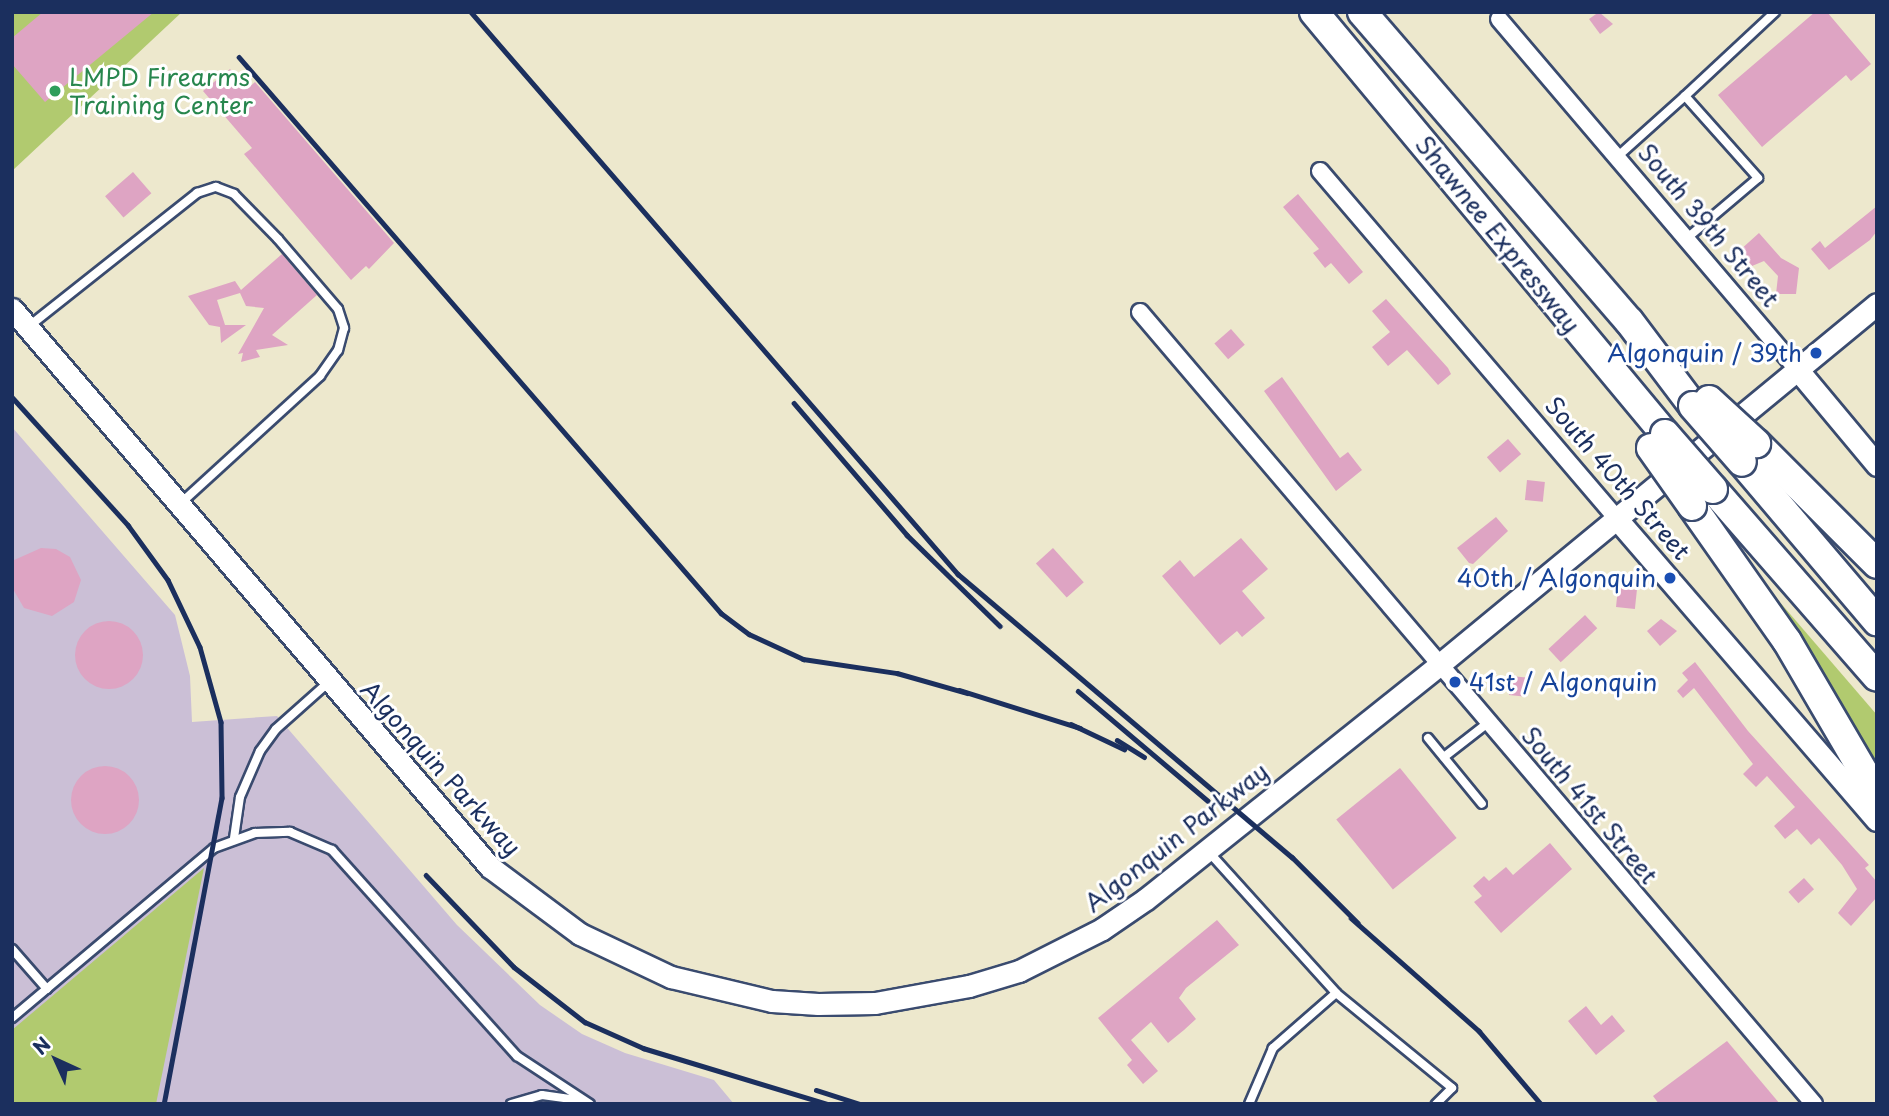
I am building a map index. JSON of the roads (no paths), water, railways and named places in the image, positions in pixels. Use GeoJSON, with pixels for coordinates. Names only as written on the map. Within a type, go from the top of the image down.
{"type":"FeatureCollection","features":[{"type":"Feature","properties":{"kind":"highway","name":"Shawnee Expressway"},"geometry":{"type":"LineString","coordinates":[[1314,12],[1595,352],[1658,441],[1702,497]]}},
{"type":"Feature","properties":{"kind":"highway","name":"Shawnee Expressway"},"geometry":{"type":"LineString","coordinates":[[1369,20],[1699,401],[1749,452],[1877,621]]}},
{"type":"Feature","properties":{"kind":"highway"},"geometry":{"type":"LineString","coordinates":[[1749,452],[1877,564]]}},
{"type":"Feature","properties":{"kind":"highway"},"geometry":{"type":"LineString","coordinates":[[1702,497],[1877,677]]}},
{"type":"Feature","properties":{"kind":"highway"},"geometry":{"type":"LineString","coordinates":[[1702,497],[1877,795]]}},
{"type":"Feature","properties":{"kind":"street","name":"South 39th Street"},"geometry":{"type":"LineString","coordinates":[[1499,19],[1877,465]]}},
{"type":"Feature","properties":{"kind":"street","name":"South 40th Street"},"geometry":{"type":"LineString","coordinates":[[1320,171],[1877,820]]}},
{"type":"Feature","properties":{"kind":"street","name":"Algonquin Parkway"},"geometry":{"type":"LineString","coordinates":[[12,309],[471,848],[547,913],[622,956],[671,977],[772,1001],[875,1003],[957,989],[1018,971],[1102,929],[1440,664],[1877,304]]}},
{"type":"Feature","properties":{"kind":"street","name":"South 41st Street"},"geometry":{"type":"LineString","coordinates":[[1140,312],[1814,1104]]}},
{"type":"Feature","properties":{"kind":"lane"},"geometry":{"type":"LineString","coordinates":[[1617,157],[1775,12]]}},
{"type":"Feature","properties":{"kind":"lane"},"geometry":{"type":"LineString","coordinates":[[1685,96],[1758,178],[1686,239]]}},
{"type":"Feature","properties":{"kind":"lane"},"geometry":{"type":"LineString","coordinates":[[27,327],[197,192],[216,187],[234,194],[338,309],[344,328],[338,350],[320,376],[179,505]]}},
{"type":"Feature","properties":{"kind":"lane"},"geometry":{"type":"LineString","coordinates":[[234,838],[240,797],[260,751],[276,729],[329,681]]}},
{"type":"Feature","properties":{"kind":"lane"},"geometry":{"type":"LineString","coordinates":[[1444,757],[1489,722]]}},
{"type":"Feature","properties":{"kind":"lane"},"geometry":{"type":"LineString","coordinates":[[1428,738],[1482,804]]}},
{"type":"Feature","properties":{"kind":"lane"},"geometry":{"type":"LineString","coordinates":[[12,1018],[191,866],[234,838],[290,832],[332,850],[517,1056],[579,1100]]}},
{"type":"Feature","properties":{"kind":"lane"},"geometry":{"type":"LineString","coordinates":[[1207,849],[1336,993],[1452,1088],[1436,1104]]}},
{"type":"Feature","properties":{"kind":"lane"},"geometry":{"type":"LineString","coordinates":[[12,949],[47,989]]}},
{"type":"Feature","properties":{"kind":"lane"},"geometry":{"type":"LineString","coordinates":[[1249,1104],[1273,1048],[1336,993]]}},
{"type":"Feature","properties":{"kind":"lane"},"geometry":{"type":"LineString","coordinates":[[511,1104],[542,1095],[590,1104]]}},
{"type":"Feature","properties":{"kind":"railway"},"geometry":{"type":"LineString","coordinates":[[471,12],[958,574],[1292,857],[1358,923]]}},
{"type":"Feature","properties":{"kind":"railway"},"geometry":{"type":"LineString","coordinates":[[239,57],[721,613],[749,634],[803,659],[897,673],[967,693]]}},
{"type":"Feature","properties":{"kind":"railway"},"geometry":{"type":"LineString","coordinates":[[12,397],[128,525],[168,580],[200,647],[221,722],[222,798],[164,1104]]}},
{"type":"Feature","properties":{"kind":"railway"},"geometry":{"type":"LineString","coordinates":[[794,403],[907,535],[1000,626]]}},
{"type":"Feature","properties":{"kind":"railway"},"geometry":{"type":"LineString","coordinates":[[959,690],[1080,728]]}},
{"type":"Feature","properties":{"kind":"railway"},"geometry":{"type":"LineString","coordinates":[[1078,691],[1208,801]]}},
{"type":"Feature","properties":{"kind":"railway"},"geometry":{"type":"LineString","coordinates":[[1071,724],[1124,749]]}},
{"type":"Feature","properties":{"kind":"railway"},"geometry":{"type":"LineString","coordinates":[[1117,740],[1144,757]]}},
{"type":"Feature","properties":{"kind":"railway"},"geometry":{"type":"LineString","coordinates":[[426,875],[514,967],[585,1022],[643,1048],[827,1104]]}},
{"type":"Feature","properties":{"kind":"railway"},"geometry":{"type":"LineString","coordinates":[[1351,918],[1479,1031],[1541,1104]]}},
{"type":"Feature","properties":{"kind":"railway"},"geometry":{"type":"LineString","coordinates":[[816,1090],[860,1104]]}},
{"type":"Feature","properties":{"kind":"place","name":"LMPD Firearms Training Center"},"geometry":{"type":"Point","coordinates":[55,91]}},
{"type":"Feature","properties":{"kind":"place","name":"Algonquin / 39th"},"geometry":{"type":"Point","coordinates":[1816,353]}},
{"type":"Feature","properties":{"kind":"place","name":"40th / Algonquin"},"geometry":{"type":"Point","coordinates":[1670,578]}},
{"type":"Feature","properties":{"kind":"place","name":"41st / Algonquin"},"geometry":{"type":"Point","coordinates":[1455,682]}}]}
